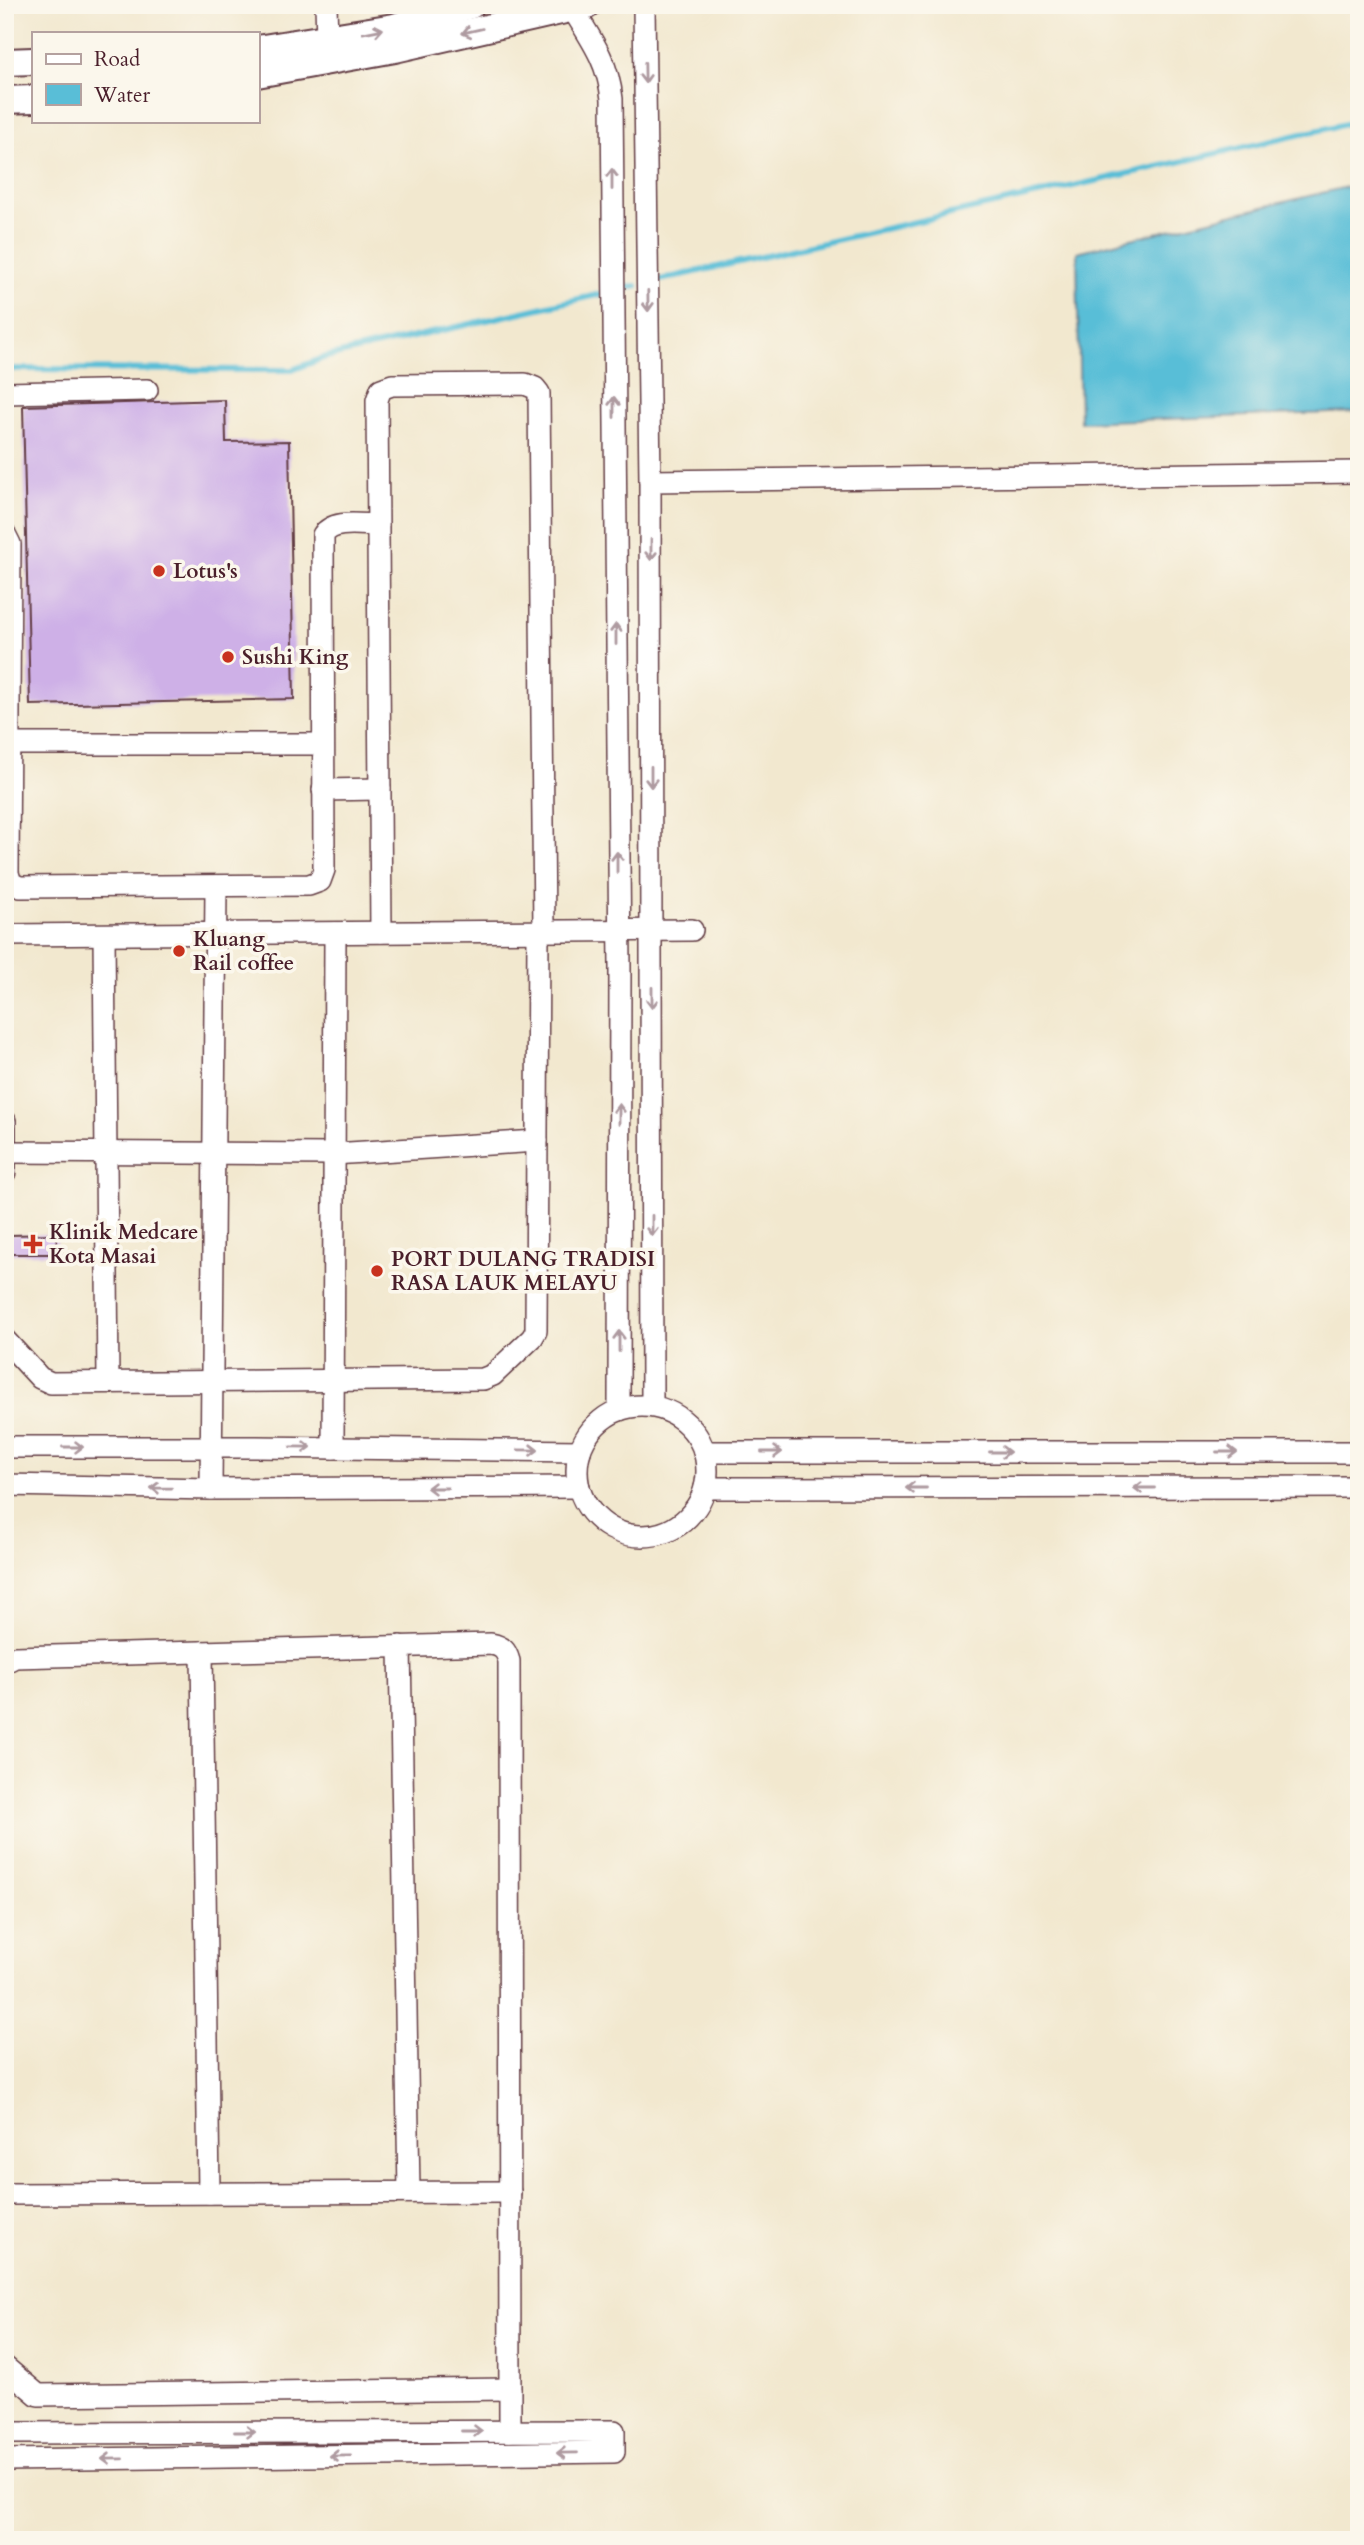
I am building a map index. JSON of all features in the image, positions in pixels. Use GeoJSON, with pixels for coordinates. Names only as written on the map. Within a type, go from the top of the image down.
{"type":"FeatureCollection","features":[{"type":"Feature","properties":{"kind":"main road"},"geometry":{"type":"LineString","coordinates":[[259,49],[394,27],[471,5]]}},
{"type":"Feature","properties":{"kind":"main road"},"geometry":{"type":"LineString","coordinates":[[259,74],[395,49],[579,7]]}},
{"type":"Feature","properties":{"kind":"main road"},"geometry":{"type":"LineString","coordinates":[[5,62],[32,61]]}},
{"type":"Feature","properties":{"kind":"street"},"geometry":{"type":"LineString","coordinates":[[326,5],[327,39]]}},
{"type":"Feature","properties":{"kind":"street"},"geometry":{"type":"LineString","coordinates":[[644,5],[650,481],[652,1406]]}},
{"type":"Feature","properties":{"kind":"street"},"geometry":{"type":"LineString","coordinates":[[579,7],[604,60],[610,77],[612,99],[620,967],[619,1410]]}},
{"type":"Feature","properties":{"kind":"street"},"geometry":{"type":"LineString","coordinates":[[5,1340],[40,1378],[47,1382],[108,1382],[486,1379],[532,1338],[536,1327],[541,931],[540,399],[536,388],[525,384],[392,385],[381,389],[377,400],[381,932]]}},
{"type":"Feature","properties":{"kind":"street"},"geometry":{"type":"LineString","coordinates":[[5,393],[146,390]]}},
{"type":"Feature","properties":{"kind":"street"},"geometry":{"type":"LineString","coordinates":[[650,481],[1359,472]]}},
{"type":"Feature","properties":{"kind":"street"},"geometry":{"type":"LineString","coordinates":[[5,534],[10,544],[8,873],[14,886],[309,885],[320,881],[324,870],[323,535],[326,530],[337,525],[378,525]]}},
{"type":"Feature","properties":{"kind":"street"},"geometry":{"type":"LineString","coordinates":[[8,744],[323,744]]}},
{"type":"Feature","properties":{"kind":"street"},"geometry":{"type":"LineString","coordinates":[[323,790],[380,789]]}},
{"type":"Feature","properties":{"kind":"street"},"geometry":{"type":"LineString","coordinates":[[211,1489],[216,886]]}},
{"type":"Feature","properties":{"kind":"street"},"geometry":{"type":"LineString","coordinates":[[5,935],[691,930]]}},
{"type":"Feature","properties":{"kind":"street"},"geometry":{"type":"LineString","coordinates":[[333,1448],[335,933]]}},
{"type":"Feature","properties":{"kind":"street"},"geometry":{"type":"LineString","coordinates":[[104,935],[108,1382]]}},
{"type":"Feature","properties":{"kind":"street"},"geometry":{"type":"LineString","coordinates":[[5,1121],[5,1172]]}},
{"type":"Feature","properties":{"kind":"street"},"geometry":{"type":"LineString","coordinates":[[5,1152],[333,1154],[537,1141]]}},
{"type":"Feature","properties":{"kind":"street"},"geometry":{"type":"LineString","coordinates":[[652,1406],[675,1414],[693,1430],[704,1452],[707,1470],[705,1488],[696,1507],[681,1523],[663,1533],[642,1536],[621,1533],[602,1522],[587,1507],[579,1487],[577,1469],[580,1451],[588,1434],[602,1419],[619,1410],[652,1406]]}},
{"type":"Feature","properties":{"kind":"street"},"geometry":{"type":"LineString","coordinates":[[5,1447],[580,1451]]}},
{"type":"Feature","properties":{"kind":"street"},"geometry":{"type":"LineString","coordinates":[[704,1452],[1359,1452]]}},
{"type":"Feature","properties":{"kind":"street"},"geometry":{"type":"LineString","coordinates":[[5,1485],[211,1489],[579,1487]]}},
{"type":"Feature","properties":{"kind":"street"},"geometry":{"type":"LineString","coordinates":[[705,1488],[1359,1488]]}},
{"type":"Feature","properties":{"kind":"street"},"geometry":{"type":"LineString","coordinates":[[5,1662],[15,1657],[491,1644],[500,1646],[506,1652],[509,1661],[510,2431]]}},
{"type":"Feature","properties":{"kind":"street"},"geometry":{"type":"LineString","coordinates":[[400,1646],[409,2192]]}},
{"type":"Feature","properties":{"kind":"street"},"geometry":{"type":"LineString","coordinates":[[202,1652],[209,2193]]}},
{"type":"Feature","properties":{"kind":"street"},"geometry":{"type":"LineString","coordinates":[[5,2193],[509,2192]]}},
{"type":"Feature","properties":{"kind":"street"},"geometry":{"type":"LineString","coordinates":[[5,2367],[38,2395],[510,2389]]}},
{"type":"Feature","properties":{"kind":"street"},"geometry":{"type":"LineString","coordinates":[[208,2393],[209,2458]]}},
{"type":"Feature","properties":{"kind":"street"},"geometry":{"type":"LineString","coordinates":[[5,2433],[614,2431],[614,2452],[5,2460]]}},
{"type":"Feature","properties":{"kind":"water"},"geometry":{"type":"Polygon","coordinates":[[[1359,184],[1359,412],[1080,422],[1077,252],[1359,184]]]}},
{"type":"Feature","properties":{"kind":"building","name":"Lotus's"},"geometry":{"type":"Polygon","coordinates":[[[225,400],[226,442],[289,441],[294,699],[30,705],[23,406],[225,400]]]}},
{"type":"Feature","properties":{"kind":"building","name":"Klinik Medcare Kota Masai"},"geometry":{"type":"Polygon","coordinates":[[[57,1234],[57,1254],[8,1254],[8,1235],[57,1234]]]}},
{"type":"Feature","properties":{"kind":"waterway"},"geometry":{"type":"LineString","coordinates":[[660,280],[1359,121]]}},
{"type":"Feature","properties":{"kind":"waterway"},"geometry":{"type":"LineString","coordinates":[[625,288],[636,286]]}},
{"type":"Feature","properties":{"kind":"waterway"},"geometry":{"type":"LineString","coordinates":[[5,369],[292,370],[326,357],[601,294]]}},
{"type":"Feature","properties":{"kind":"place","name":"Lotus's"},"geometry":{"type":"Point","coordinates":[159,571]}},
{"type":"Feature","properties":{"kind":"place","name":"Sushi King"},"geometry":{"type":"Point","coordinates":[228,657]}},
{"type":"Feature","properties":{"kind":"place","name":"Kluang Rail coffee"},"geometry":{"type":"Point","coordinates":[179,951]}},
{"type":"Feature","properties":{"kind":"place","name":"Klinik Medcare Kota Masai"},"geometry":{"type":"Point","coordinates":[33,1244]}},
{"type":"Feature","properties":{"kind":"place","name":"PORT DULANG TRADISI RASA LAUK MELAYU"},"geometry":{"type":"Point","coordinates":[377,1271]}}]}
